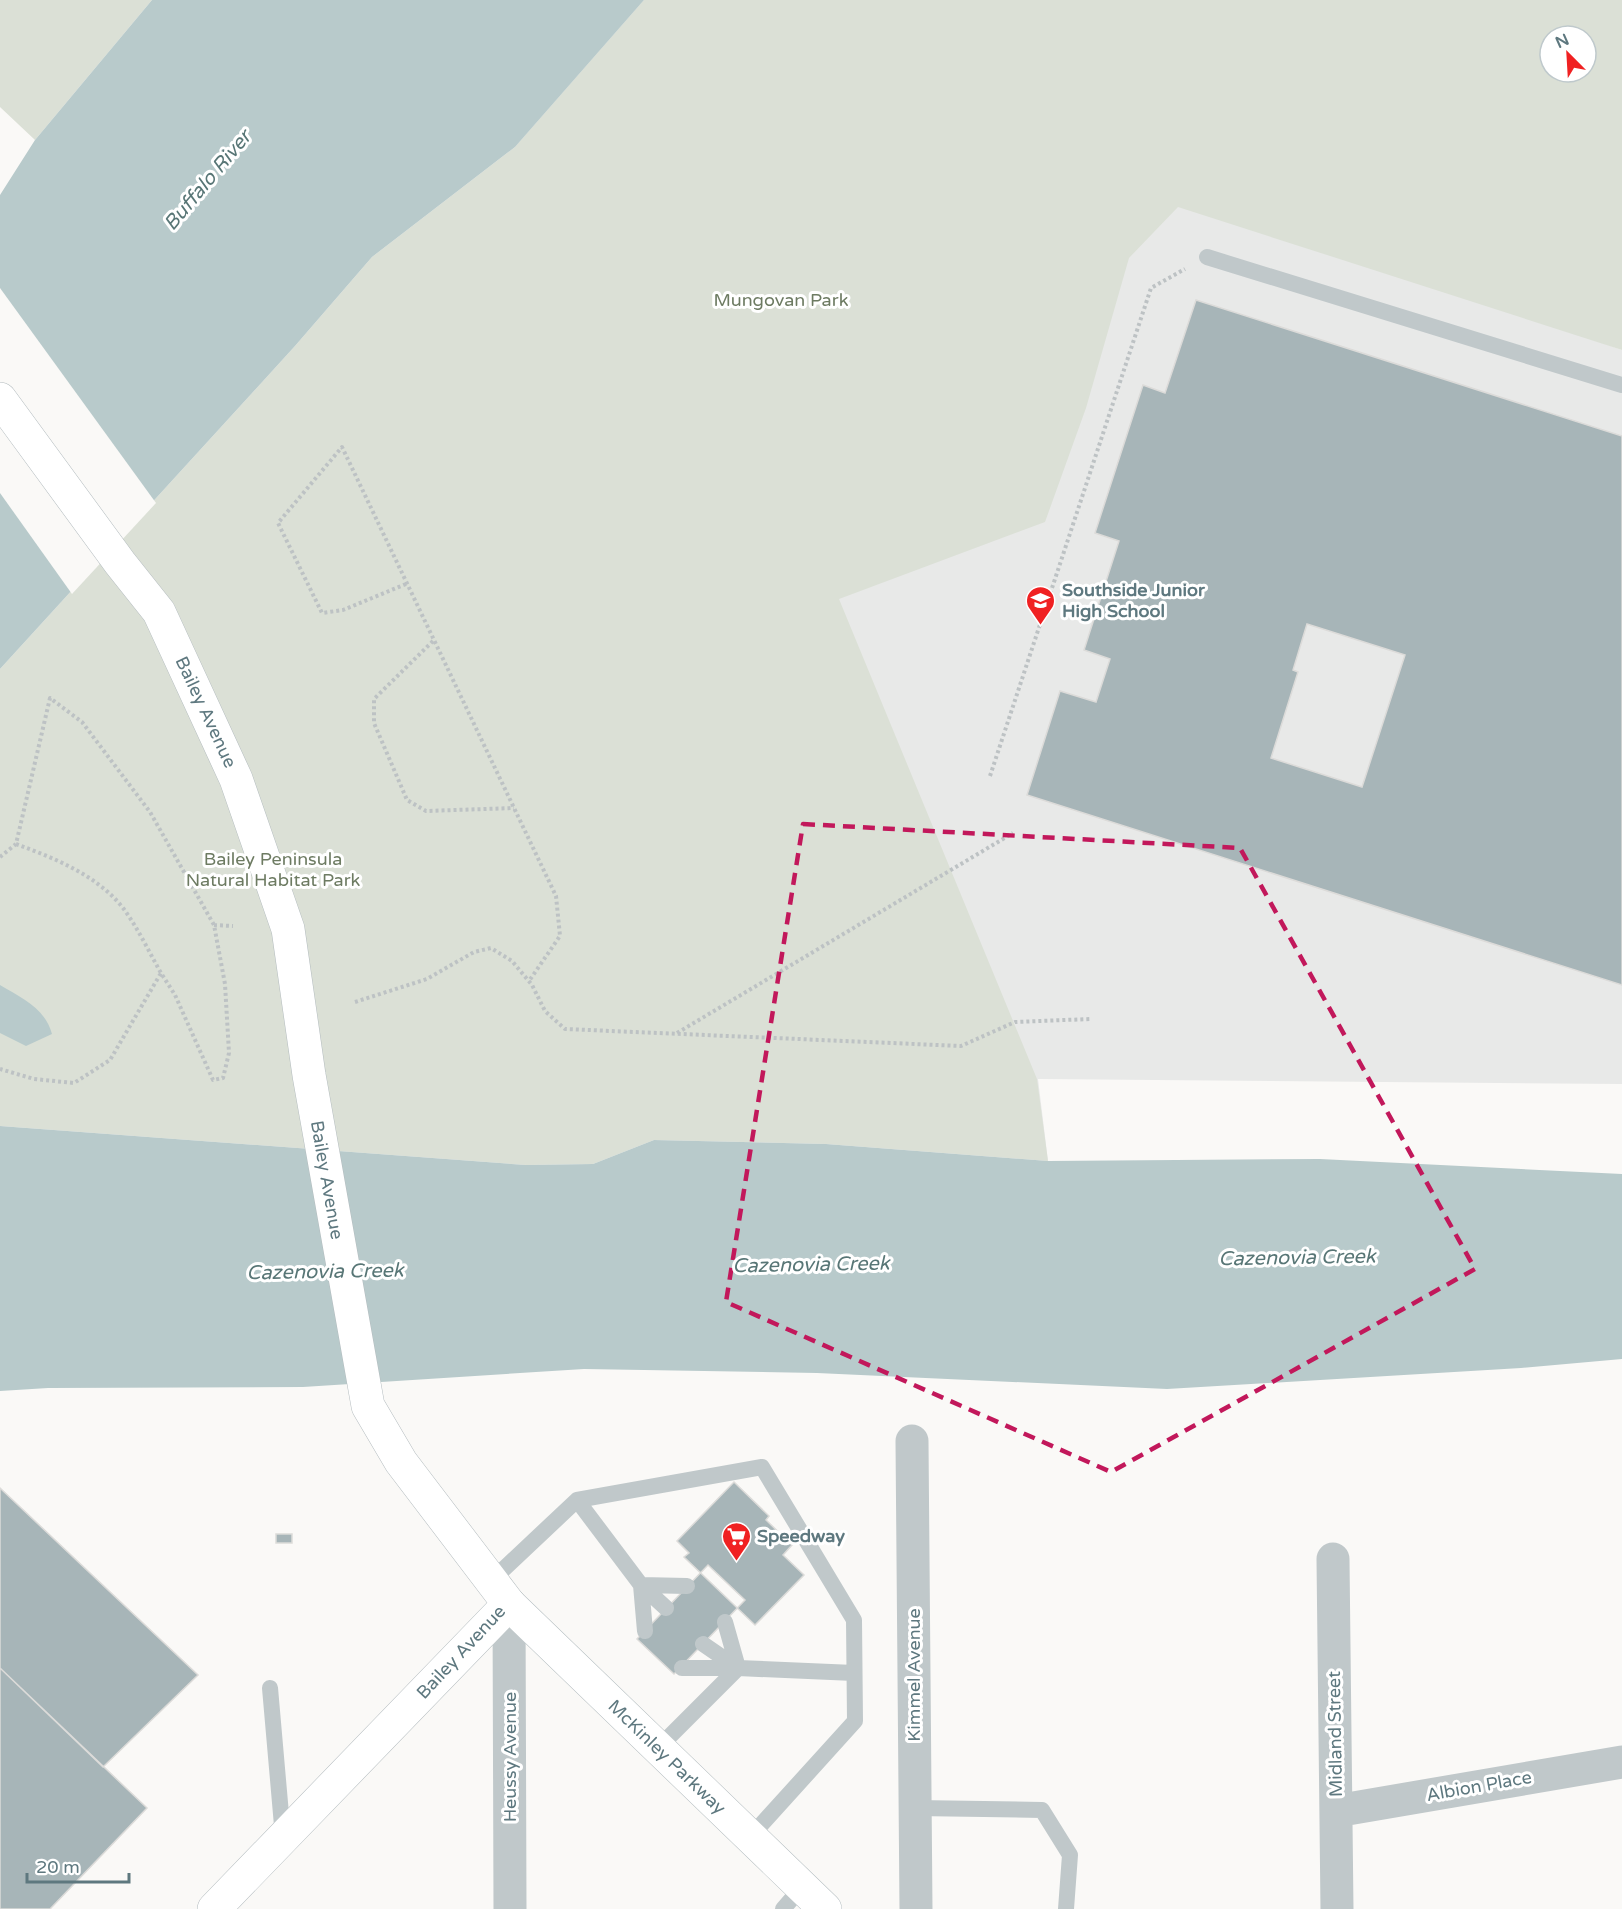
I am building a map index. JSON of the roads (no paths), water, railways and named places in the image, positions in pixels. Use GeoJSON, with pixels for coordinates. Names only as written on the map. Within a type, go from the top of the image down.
{"type":"FeatureCollection","features":[{"type":"Feature","properties":{"kind":"main road","name":"Bailey Avenue"},"geometry":{"type":"LineString","coordinates":[[0,399],[120,563],[159,612],[236,779],[288,929],[309,1075],[368,1406],[401,1462],[500,1592],[283,1838],[214,1909]]}},
{"type":"Feature","properties":{"kind":"main road","name":"McKinley Parkway"},"geometry":{"type":"LineString","coordinates":[[500,1592],[750,1837],[793,1898],[825,1909]]}},
{"type":"Feature","properties":{"kind":"street","name":"Kimmel Avenue"},"geometry":{"type":"LineString","coordinates":[[912,1441],[916,1909]]}},
{"type":"Feature","properties":{"kind":"street","name":"Midland Street"},"geometry":{"type":"LineString","coordinates":[[1333,1559],[1337,1909]]}},
{"type":"Feature","properties":{"kind":"street","name":"Heussy Avenue"},"geometry":{"type":"LineString","coordinates":[[500,1592],[510,1909]]}},
{"type":"Feature","properties":{"kind":"street","name":"Albion Place"},"geometry":{"type":"LineString","coordinates":[[1336,1811],[1622,1762]]}},
{"type":"Feature","properties":{"kind":"lane"},"geometry":{"type":"LineString","coordinates":[[1207,257],[1622,385]]}},
{"type":"Feature","properties":{"kind":"lane"},"geometry":{"type":"LineString","coordinates":[[500,1592],[577,1500],[762,1467],[854,1620],[855,1721],[750,1837]]}},
{"type":"Feature","properties":{"kind":"lane"},"geometry":{"type":"LineString","coordinates":[[577,1500],[641,1585],[666,1608]]}},
{"type":"Feature","properties":{"kind":"lane"},"geometry":{"type":"LineString","coordinates":[[641,1585],[687,1586]]}},
{"type":"Feature","properties":{"kind":"lane"},"geometry":{"type":"LineString","coordinates":[[641,1585],[645,1631]]}},
{"type":"Feature","properties":{"kind":"lane"},"geometry":{"type":"LineString","coordinates":[[725,1622],[738,1668]]}},
{"type":"Feature","properties":{"kind":"lane"},"geometry":{"type":"LineString","coordinates":[[703,1644],[738,1668]]}},
{"type":"Feature","properties":{"kind":"lane"},"geometry":{"type":"LineString","coordinates":[[682,1668],[854,1672]]}},
{"type":"Feature","properties":{"kind":"lane"},"geometry":{"type":"LineString","coordinates":[[658,1748],[738,1668]]}},
{"type":"Feature","properties":{"kind":"lane"},"geometry":{"type":"LineString","coordinates":[[270,1688],[283,1838]]}},
{"type":"Feature","properties":{"kind":"lane"},"geometry":{"type":"LineString","coordinates":[[915,1808],[1042,1810],[1070,1855],[1066,1909]]}},
{"type":"Feature","properties":{"kind":"water","name":"Buffalo River"},"geometry":{"type":"Polygon","coordinates":[[[152,0],[644,0],[515,147],[372,257],[295,346],[0,669],[0,195],[35,140],[152,0]]]}},
{"type":"Feature","properties":{"kind":"water"},"geometry":{"type":"Polygon","coordinates":[[[0,985],[38,1010],[49,1025],[52,1034],[26,1046],[0,1033],[0,985]]]}},
{"type":"Feature","properties":{"kind":"water","name":"Cazenovia Creek"},"geometry":{"type":"Polygon","coordinates":[[[0,1126],[526,1165],[593,1164],[654,1140],[826,1144],[1048,1161],[1320,1159],[1622,1174],[1622,1359],[1521,1368],[1167,1389],[817,1373],[584,1369],[303,1387],[48,1388],[0,1391],[0,1126]]]}},
{"type":"Feature","properties":{"kind":"place","name":"Southside Junior High School"},"geometry":{"type":"Point","coordinates":[1041,626]}},
{"type":"Feature","properties":{"kind":"place","name":"Speedway"},"geometry":{"type":"Point","coordinates":[736,1562]}},
{"type":"Feature","properties":{"kind":"park label","name":"Mungovan Park"},"geometry":{"type":"Point","coordinates":[781,300]}},
{"type":"Feature","properties":{"kind":"park label","name":"Bailey Peninsula Natural Habitat Park"},"geometry":{"type":"Point","coordinates":[273,869]}}]}
